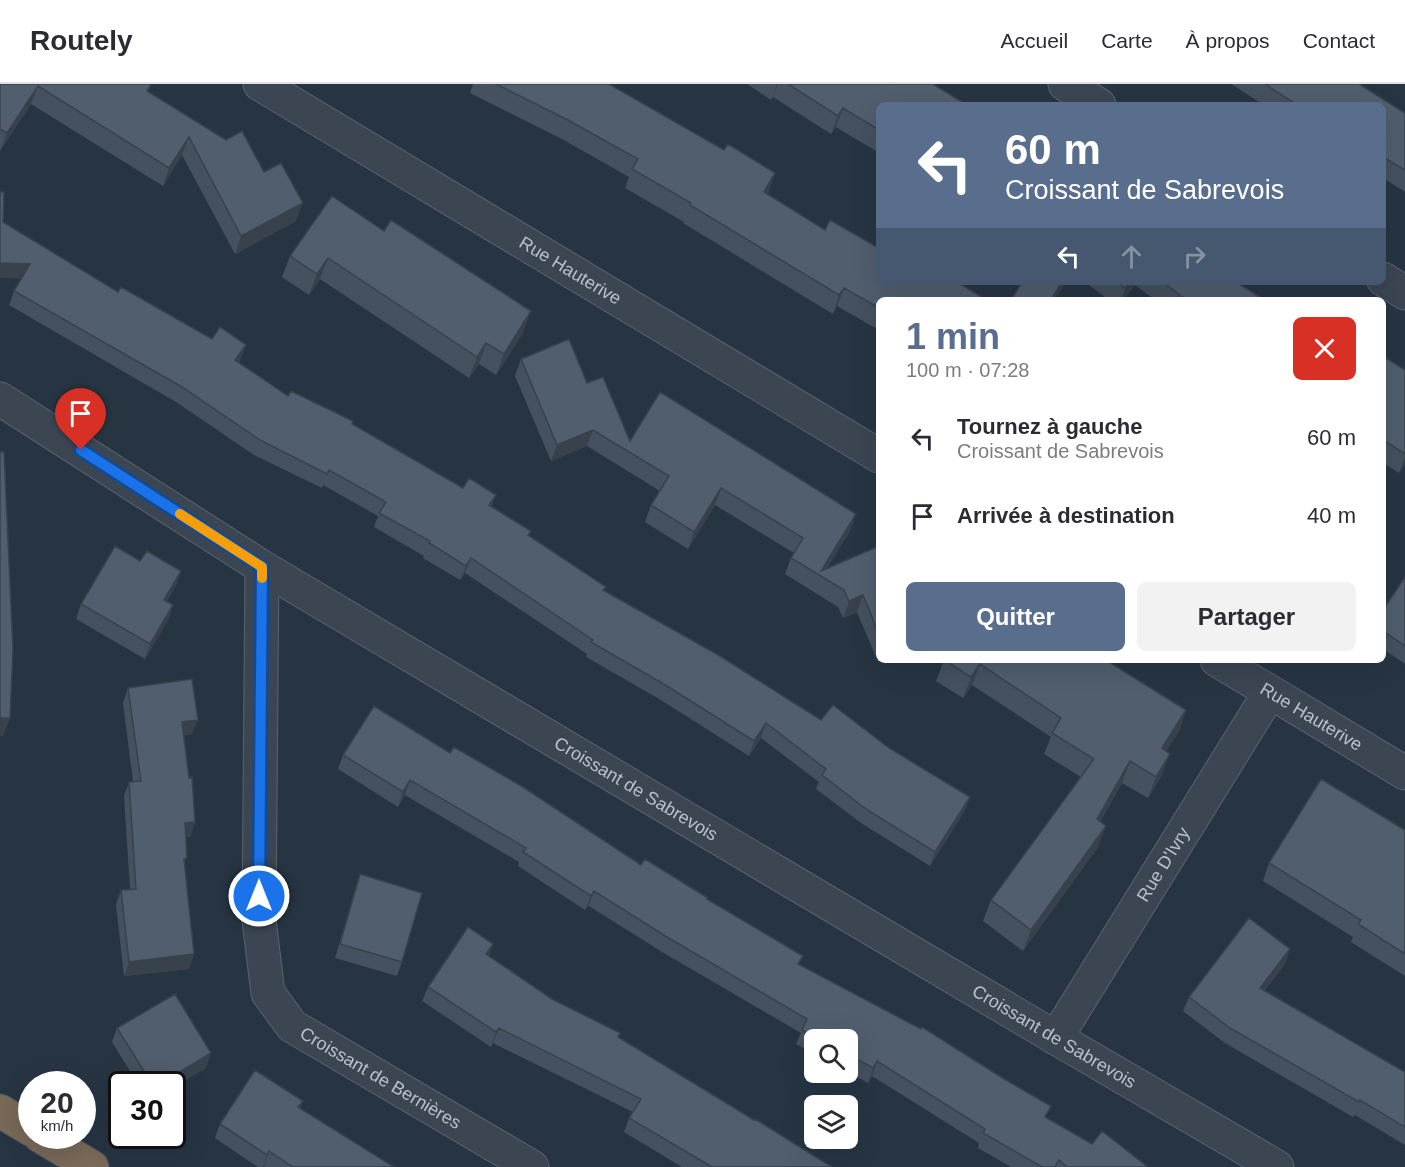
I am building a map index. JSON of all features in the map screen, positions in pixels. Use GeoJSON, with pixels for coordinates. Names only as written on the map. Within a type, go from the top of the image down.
{"type":"FeatureCollection","features":[{"type":"Feature","properties":{"kind":"highway"},"geometry":{"type":"LineString","coordinates":[[0,1111],[18,1122]]}},
{"type":"Feature","properties":{"kind":"highway"},"geometry":{"type":"LineString","coordinates":[[62,1149],[92,1167]]}},
{"type":"Feature","properties":{"kind":"street"},"geometry":{"type":"LineString","coordinates":[[1065,84],[1094,102]]}},
{"type":"Feature","properties":{"kind":"street","name":"Rue Hauterive"},"geometry":{"type":"LineString","coordinates":[[274,88],[876,454]]}},
{"type":"Feature","properties":{"kind":"street"},"geometry":{"type":"LineString","coordinates":[[1386,281],[1405,293]]}},
{"type":"Feature","properties":{"kind":"street","name":"Croissant de Sabrevois"},"geometry":{"type":"LineString","coordinates":[[0,399],[262,567],[1277,1167]]}},
{"type":"Feature","properties":{"kind":"street","name":"Croissant de Bernières"},"geometry":{"type":"LineString","coordinates":[[262,567],[259,920],[268,993],[292,1026],[532,1167]]}},
{"type":"Feature","properties":{"kind":"street","name":"Rue Hauterive"},"geometry":{"type":"LineString","coordinates":[[1222,663],[1405,773]]}},
{"type":"Feature","properties":{"kind":"street","name":"Rue D'Ivry"},"geometry":{"type":"LineString","coordinates":[[1056,1038],[1270,692]]}},
{"type":"Feature","properties":{"kind":"building"},"geometry":{"type":"Polygon","coordinates":[[[0,84],[151,84],[147,91],[226,140],[242,131],[264,172],[281,163],[303,203],[241,236],[189,137],[169,168],[38,86],[7,133],[0,129],[0,84]]]}},
{"type":"Feature","properties":{"kind":"building"},"geometry":{"type":"Polygon","coordinates":[[[496,84],[609,84],[724,150],[728,144],[775,173],[764,192],[825,230],[830,220],[876,246],[876,285],[962,285],[982,297],[876,297],[876,306],[844,288],[839,295],[632,169],[638,159],[496,84]]]}},
{"type":"Feature","properties":{"kind":"building"},"geometry":{"type":"Polygon","coordinates":[[[788,84],[933,84],[962,102],[876,102],[876,128],[843,108],[838,116],[788,84]]]}},
{"type":"Feature","properties":{"kind":"building"},"geometry":{"type":"Polygon","coordinates":[[[1265,84],[1359,84],[1405,113],[1405,170],[1386,159],[1386,102],[1292,102],[1265,84]]]}},
{"type":"Feature","properties":{"kind":"building"},"geometry":{"type":"Polygon","coordinates":[[[0,192],[4,192],[3,222],[118,292],[121,287],[212,339],[220,327],[246,345],[235,360],[288,396],[291,391],[353,421],[352,424],[463,488],[469,478],[496,495],[489,505],[531,531],[528,535],[606,587],[603,590],[720,656],[821,720],[833,705],[889,748],[970,797],[935,852],[866,809],[822,775],[826,769],[766,723],[754,741],[667,686],[591,642],[593,640],[471,558],[466,566],[429,543],[430,541],[379,513],[386,502],[329,470],[327,474],[260,440],[182,387],[14,291],[30,264],[0,263],[0,192]]]}},
{"type":"Feature","properties":{"kind":"building"},"geometry":{"type":"Polygon","coordinates":[[[332,196],[384,231],[391,220],[531,311],[504,354],[486,343],[477,357],[328,258],[317,274],[290,256],[332,196]]]}},
{"type":"Feature","properties":{"kind":"building"},"geometry":{"type":"Polygon","coordinates":[[[1020,285],[1060,285],[1053,297],[1013,297],[1020,285]]]}},
{"type":"Feature","properties":{"kind":"building"},"geometry":{"type":"Polygon","coordinates":[[[1167,285],[1241,285],[1260,297],[1182,297],[1167,285]]]}},
{"type":"Feature","properties":{"kind":"building"},"geometry":{"type":"Polygon","coordinates":[[[569,339],[587,383],[603,377],[630,441],[660,392],[856,514],[821,571],[876,547],[876,627],[863,595],[849,601],[844,590],[791,558],[803,538],[721,488],[694,532],[651,505],[669,476],[593,430],[557,445],[521,359],[569,339]]]}},
{"type":"Feature","properties":{"kind":"building"},"geometry":{"type":"Polygon","coordinates":[[[1386,358],[1405,370],[1405,454],[1386,442],[1386,358]]]}},
{"type":"Feature","properties":{"kind":"building"},"geometry":{"type":"Polygon","coordinates":[[[0,452],[4,452],[13,649],[10,718],[0,718],[0,452]]]}},
{"type":"Feature","properties":{"kind":"building"},"geometry":{"type":"Polygon","coordinates":[[[115,546],[140,561],[147,551],[181,571],[164,600],[173,605],[150,644],[81,604],[115,546]]]}},
{"type":"Feature","properties":{"kind":"building"},"geometry":{"type":"Polygon","coordinates":[[[1405,577],[1405,646],[1386,633],[1386,606],[1405,577]]]}},
{"type":"Feature","properties":{"kind":"building"},"geometry":{"type":"Polygon","coordinates":[[[949,663],[1111,663],[1186,710],[1162,748],[1170,754],[1156,777],[1130,761],[1097,819],[1106,826],[1031,930],[991,900],[1094,759],[1052,733],[1061,718],[980,664],[971,677],[949,663]]]}},
{"type":"Feature","properties":{"kind":"building"},"geometry":{"type":"Polygon","coordinates":[[[192,679],[198,720],[182,722],[189,778],[192,777],[195,822],[185,823],[187,858],[184,859],[194,954],[129,962],[121,890],[136,889],[129,782],[141,781],[128,688],[192,679]]]}},
{"type":"Feature","properties":{"kind":"building"},"geometry":{"type":"Polygon","coordinates":[[[374,706],[450,753],[454,747],[523,787],[641,865],[645,859],[803,956],[798,964],[921,1029],[922,1027],[1051,1106],[1045,1117],[1092,1144],[1102,1131],[1148,1167],[1067,1167],[1059,1160],[1055,1167],[1042,1167],[983,1133],[985,1129],[877,1061],[873,1068],[858,1060],[858,1029],[804,1029],[804,1031],[802,1030],[807,1019],[667,937],[594,891],[591,896],[523,852],[526,848],[410,780],[403,792],[343,755],[374,706]]]}},
{"type":"Feature","properties":{"kind":"building"},"geometry":{"type":"Polygon","coordinates":[[[1321,779],[1405,830],[1405,954],[1358,924],[1361,920],[1269,863],[1321,779]]]}},
{"type":"Feature","properties":{"kind":"building"},"geometry":{"type":"Polygon","coordinates":[[[360,874],[422,893],[402,962],[340,944],[360,874]]]}},
{"type":"Feature","properties":{"kind":"building"},"geometry":{"type":"Polygon","coordinates":[[[1249,918],[1290,949],[1260,988],[1405,1072],[1405,1127],[1230,1028],[1189,997],[1249,918]]]}},
{"type":"Feature","properties":{"kind":"building"},"geometry":{"type":"Polygon","coordinates":[[[468,927],[493,944],[486,954],[552,999],[620,1033],[618,1037],[832,1167],[712,1167],[629,1118],[641,1099],[499,1028],[496,1032],[428,987],[468,927]]]}},
{"type":"Feature","properties":{"kind":"building"},"geometry":{"type":"Polygon","coordinates":[[[175,994],[211,1053],[181,1071],[144,1071],[117,1028],[175,994]]]}},
{"type":"Feature","properties":{"kind":"building"},"geometry":{"type":"Polygon","coordinates":[[[255,1070],[303,1101],[298,1107],[394,1167],[293,1167],[269,1151],[267,1155],[220,1124],[255,1070]]]}},
{"type":"Feature","properties":{"kind":"slow traffic"},"geometry":{"type":"LineString","coordinates":[[180,514],[262,567],[262,578]]}},
{"type":"Feature","properties":{"kind":"route"},"geometry":{"type":"LineString","coordinates":[[81,450],[262,567],[259,896]]}}]}
